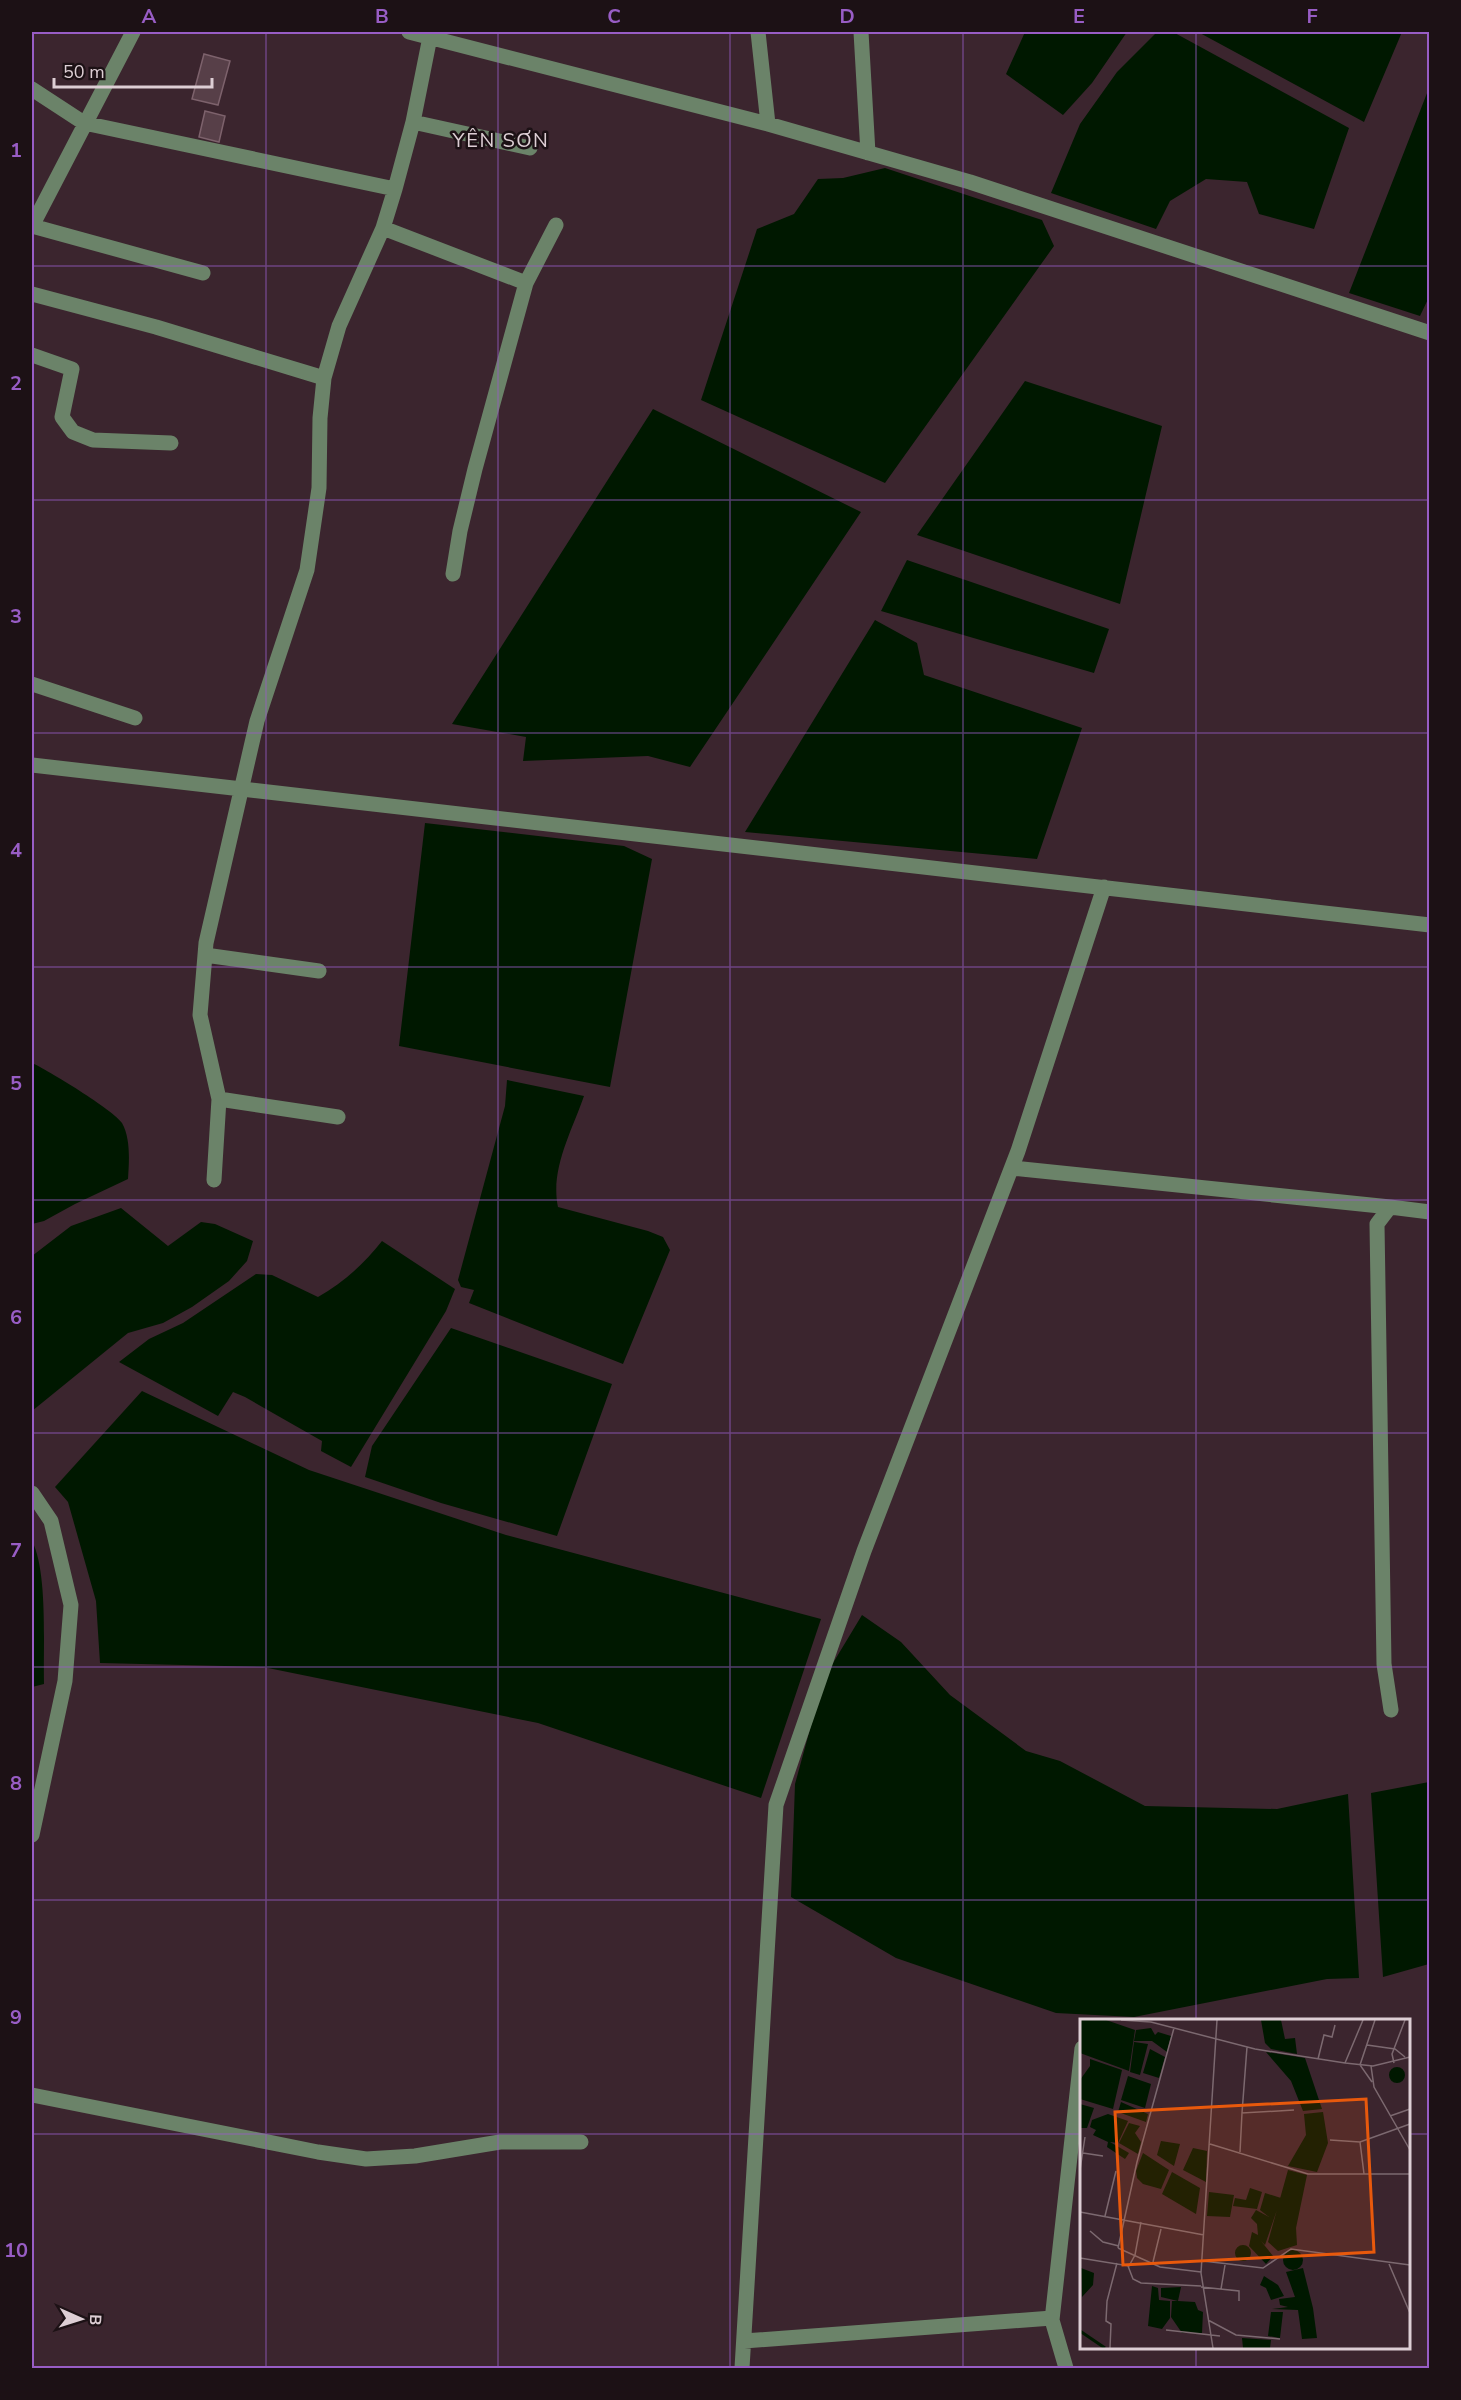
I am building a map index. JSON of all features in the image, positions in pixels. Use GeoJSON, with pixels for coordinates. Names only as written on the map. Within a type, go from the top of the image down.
{"type":"FeatureCollection","features":[{"type":"Feature","properties":{"kind":"street"},"geometry":{"type":"LineString","coordinates":[[133,32],[32,226],[203,273]]}},
{"type":"Feature","properties":{"kind":"street"},"geometry":{"type":"LineString","coordinates":[[409,32],[430,34],[868,153],[993,190],[1430,333]]}},
{"type":"Feature","properties":{"kind":"street"},"geometry":{"type":"LineString","coordinates":[[758,32],[768,124]]}},
{"type":"Feature","properties":{"kind":"street"},"geometry":{"type":"LineString","coordinates":[[861,32],[868,153]]}},
{"type":"Feature","properties":{"kind":"street"},"geometry":{"type":"LineString","coordinates":[[214,1180],[219,1099],[200,1015],[205,954],[257,721],[307,570],[319,488],[320,418],[324,378],[339,326],[383,228],[413,122],[430,34]]}},
{"type":"Feature","properties":{"kind":"street"},"geometry":{"type":"LineString","coordinates":[[32,89],[84,123],[395,189]]}},
{"type":"Feature","properties":{"kind":"street"},"geometry":{"type":"LineString","coordinates":[[413,122],[530,148]]}},
{"type":"Feature","properties":{"kind":"street"},"geometry":{"type":"LineString","coordinates":[[453,574],[460,531],[480,447],[526,283],[556,225]]}},
{"type":"Feature","properties":{"kind":"street"},"geometry":{"type":"LineString","coordinates":[[383,228],[526,283]]}},
{"type":"Feature","properties":{"kind":"street"},"geometry":{"type":"LineString","coordinates":[[32,294],[156,327],[324,378]]}},
{"type":"Feature","properties":{"kind":"street"},"geometry":{"type":"LineString","coordinates":[[32,355],[72,369],[62,417],[73,432],[93,440],[171,443]]}},
{"type":"Feature","properties":{"kind":"street"},"geometry":{"type":"LineString","coordinates":[[32,684],[135,718]]}},
{"type":"Feature","properties":{"kind":"street"},"geometry":{"type":"LineString","coordinates":[[32,765],[1430,925]]}},
{"type":"Feature","properties":{"kind":"street"},"geometry":{"type":"LineString","coordinates":[[742,2368],[776,1805],[864,1551],[1012,1168],[1104,887]]}},
{"type":"Feature","properties":{"kind":"street"},"geometry":{"type":"LineString","coordinates":[[205,954],[319,971]]}},
{"type":"Feature","properties":{"kind":"street"},"geometry":{"type":"LineString","coordinates":[[219,1099],[338,1117]]}},
{"type":"Feature","properties":{"kind":"street"},"geometry":{"type":"LineString","coordinates":[[1012,1168],[1430,1212]]}},
{"type":"Feature","properties":{"kind":"street"},"geometry":{"type":"LineString","coordinates":[[1390,1207],[1377,1224],[1384,1664],[1391,1710]]}},
{"type":"Feature","properties":{"kind":"street"},"geometry":{"type":"LineString","coordinates":[[32,1493],[51,1521],[71,1605],[65,1681],[32,1835]]}},
{"type":"Feature","properties":{"kind":"street"},"geometry":{"type":"LineString","coordinates":[[1066,2368],[1052,2318],[1080,2066]]}},
{"type":"Feature","properties":{"kind":"street"},"geometry":{"type":"LineString","coordinates":[[32,2095],[318,2152],[366,2159],[415,2156],[500,2142],[581,2142]]}},
{"type":"Feature","properties":{"kind":"street"},"geometry":{"type":"LineString","coordinates":[[744,2341],[1052,2318]]}},
{"type":"Feature","properties":{"kind":"shaded area"},"geometry":{"type":"Polygon","coordinates":[[[1025,32],[1127,32],[1092,83],[1063,115],[1006,74],[1025,32]]]}},
{"type":"Feature","properties":{"kind":"shaded area"},"geometry":{"type":"Polygon","coordinates":[[[1157,32],[1173,32],[1349,128],[1314,229],[1259,214],[1247,182],[1206,179],[1170,201],[1156,229],[1051,193],[1080,124],[1117,72],[1157,32]]]}},
{"type":"Feature","properties":{"kind":"shaded area"},"geometry":{"type":"Polygon","coordinates":[[[1198,32],[1402,32],[1364,122],[1198,32]]]}},
{"type":"Feature","properties":{"kind":"shaded area"},"geometry":{"type":"Polygon","coordinates":[[[1429,88],[1430,295],[1420,316],[1349,293],[1429,88]]]}},
{"type":"Feature","properties":{"kind":"shaded area"},"geometry":{"type":"Polygon","coordinates":[[[885,168],[1042,220],[1054,246],[885,483],[701,400],[757,229],[794,214],[818,179],[843,178],[885,168]]]}},
{"type":"Feature","properties":{"kind":"shaded area"},"geometry":{"type":"Polygon","coordinates":[[[1025,381],[1162,426],[1120,604],[917,535],[1025,381]]]}},
{"type":"Feature","properties":{"kind":"shaded area"},"geometry":{"type":"Polygon","coordinates":[[[653,409],[861,512],[690,767],[648,756],[523,761],[526,737],[452,724],[653,409]]]}},
{"type":"Feature","properties":{"kind":"shaded area"},"geometry":{"type":"Polygon","coordinates":[[[907,560],[1109,629],[1094,673],[881,611],[907,560]]]}},
{"type":"Feature","properties":{"kind":"shaded area"},"geometry":{"type":"Polygon","coordinates":[[[875,620],[917,643],[924,675],[1082,728],[1037,859],[745,832],[875,620]]]}},
{"type":"Feature","properties":{"kind":"shaded area"},"geometry":{"type":"Polygon","coordinates":[[[425,823],[624,846],[652,859],[610,1087],[399,1046],[425,823]]]}},
{"type":"Feature","properties":{"kind":"shaded area"},"geometry":{"type":"Polygon","coordinates":[[[32,1063],[80,1091],[117,1117],[125,1129],[129,1158],[128,1179],[44,1221],[32,1224],[32,1063]]]}},
{"type":"Feature","properties":{"kind":"shaded area"},"geometry":{"type":"Polygon","coordinates":[[[507,1080],[584,1096],[560,1164],[556,1193],[558,1207],[648,1231],[663,1237],[670,1250],[623,1364],[469,1303],[474,1290],[461,1287],[458,1280],[505,1106],[507,1080]]]}},
{"type":"Feature","properties":{"kind":"shaded area"},"geometry":{"type":"Polygon","coordinates":[[[121,1208],[168,1246],[201,1222],[215,1224],[253,1241],[247,1261],[229,1281],[192,1307],[163,1323],[128,1333],[32,1411],[32,1256],[71,1226],[121,1208]]]}},
{"type":"Feature","properties":{"kind":"shaded area"},"geometry":{"type":"Polygon","coordinates":[[[382,1241],[455,1289],[446,1311],[351,1467],[321,1451],[322,1441],[245,1397],[233,1392],[218,1416],[119,1362],[149,1339],[183,1323],[256,1274],[272,1275],[318,1297],[353,1272],[382,1241]]]}},
{"type":"Feature","properties":{"kind":"shaded area"},"geometry":{"type":"Polygon","coordinates":[[[451,1328],[612,1384],[557,1536],[441,1503],[365,1477],[372,1446],[451,1328]]]}},
{"type":"Feature","properties":{"kind":"shaded area"},"geometry":{"type":"Polygon","coordinates":[[[142,1391],[309,1470],[506,1535],[821,1619],[761,1798],[538,1723],[263,1667],[100,1663],[96,1601],[68,1502],[55,1487],[142,1391]]]}},
{"type":"Feature","properties":{"kind":"shaded area"},"geometry":{"type":"Polygon","coordinates":[[[32,1541],[37,1555],[43,1590],[44,1684],[32,1687],[32,1541]]]}},
{"type":"Feature","properties":{"kind":"shaded area"},"geometry":{"type":"Polygon","coordinates":[[[862,1615],[901,1642],[950,1695],[1026,1751],[1060,1761],[1145,1806],[1277,1809],[1348,1794],[1359,1978],[1327,1979],[1134,2017],[1056,2013],[896,1958],[791,1897],[795,1784],[824,1678],[862,1615]]]}},
{"type":"Feature","properties":{"kind":"shaded area"},"geometry":{"type":"Polygon","coordinates":[[[1429,1782],[1429,1964],[1383,1977],[1371,1793],[1429,1782]]]}},
{"type":"Feature","properties":{"kind":"building"},"geometry":{"type":"Polygon","coordinates":[[[204,54],[230,61],[218,105],[192,99],[204,54]]]}},
{"type":"Feature","properties":{"kind":"building"},"geometry":{"type":"Polygon","coordinates":[[[205,111],[225,116],[219,142],[199,137],[205,111]]]}},
{"type":"Feature","properties":{"kind":"district","name":"YÊN SƠN"},"geometry":{"type":"Point","coordinates":[501,140]}}]}
